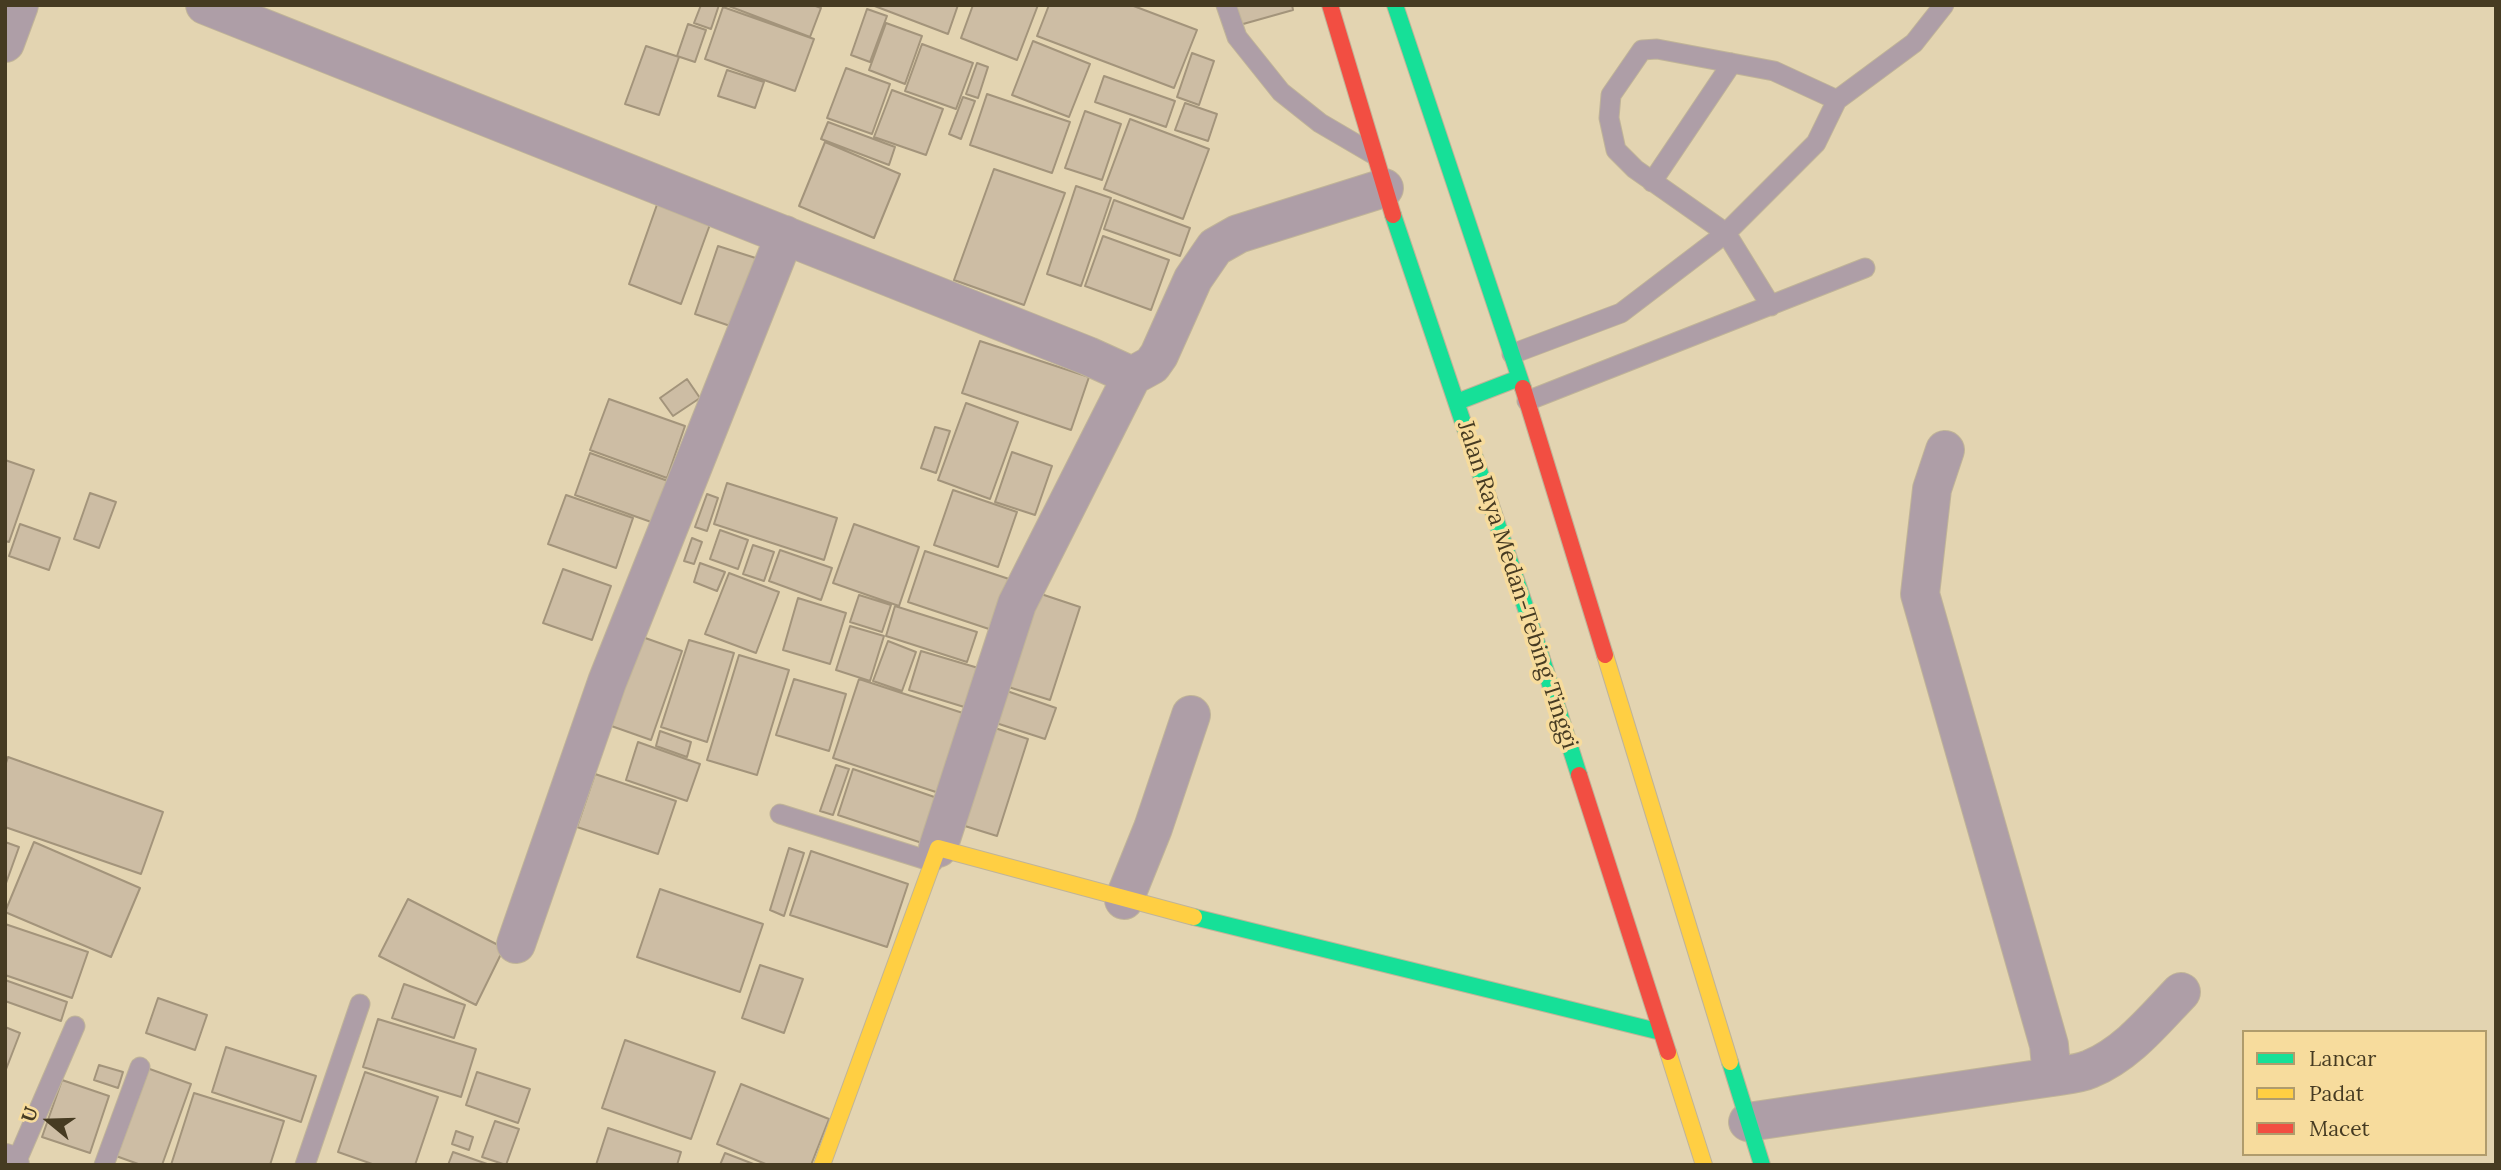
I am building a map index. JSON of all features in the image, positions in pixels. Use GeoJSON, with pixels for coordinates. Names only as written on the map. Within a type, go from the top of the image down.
{"type":"FeatureCollection","features":[{"type":"Feature","properties":{"kind":"main road","name":"Jalan Raya Medan-Tebing Tinggi"},"geometry":{"type":"LineString","coordinates":[[1330,5],[1379,171],[1527,612],[1704,1165]]}},
{"type":"Feature","properties":{"kind":"main road"},"geometry":{"type":"LineString","coordinates":[[1397,7],[1527,401],[1762,1165]]}},
{"type":"Feature","properties":{"kind":"main road"},"geometry":{"type":"LineString","coordinates":[[1457,402],[1519,377]]}},
{"type":"Feature","properties":{"kind":"main road"},"geometry":{"type":"LineString","coordinates":[[822,1165],[935,855],[1661,1032]]}},
{"type":"Feature","properties":{"kind":"street"},"geometry":{"type":"LineString","coordinates":[[5,43],[19,5]]}},
{"type":"Feature","properties":{"kind":"street"},"geometry":{"type":"LineString","coordinates":[[205,5],[1088,356],[1132,376]]}},
{"type":"Feature","properties":{"kind":"street"},"geometry":{"type":"LineString","coordinates":[[935,855],[1017,604],[1132,376],[1152,365],[1159,355],[1193,279],[1215,247],[1238,234],[1379,171]]}},
{"type":"Feature","properties":{"kind":"street"},"geometry":{"type":"LineString","coordinates":[[516,944],[607,682],[785,235]]}},
{"type":"Feature","properties":{"kind":"street"},"geometry":{"type":"LineString","coordinates":[[1945,450],[1932,489],[1920,594],[2049,1045],[2052,1077]]}},
{"type":"Feature","properties":{"kind":"street"},"geometry":{"type":"LineString","coordinates":[[1125,900],[1153,828],[1191,715]]}},
{"type":"Feature","properties":{"kind":"street"},"geometry":{"type":"LineString","coordinates":[[1748,1122],[2089,1070],[2114,1056],[2138,1037],[2181,992]]}},
{"type":"Feature","properties":{"kind":"lane"},"geometry":{"type":"LineString","coordinates":[[1226,5],[1237,37],[1281,92],[1379,171]]}},
{"type":"Feature","properties":{"kind":"lane"},"geometry":{"type":"LineString","coordinates":[[1512,354],[1621,313],[1727,233],[1816,143],[1837,100],[1914,43],[1944,5]]}},
{"type":"Feature","properties":{"kind":"lane"},"geometry":{"type":"LineString","coordinates":[[1771,306],[1727,233],[1634,169],[1616,150],[1609,118],[1611,95],[1642,50],[1657,49],[1774,71],[1837,100]]}},
{"type":"Feature","properties":{"kind":"lane"},"geometry":{"type":"LineString","coordinates":[[1652,182],[1732,63]]}},
{"type":"Feature","properties":{"kind":"lane"},"geometry":{"type":"LineString","coordinates":[[1527,401],[1865,268]]}},
{"type":"Feature","properties":{"kind":"lane"},"geometry":{"type":"LineString","coordinates":[[780,814],[935,855]]}},
{"type":"Feature","properties":{"kind":"lane"},"geometry":{"type":"LineString","coordinates":[[305,1165],[360,1004]]}},
{"type":"Feature","properties":{"kind":"lane"},"geometry":{"type":"LineString","coordinates":[[10,1164],[75,1026]]}},
{"type":"Feature","properties":{"kind":"lane"},"geometry":{"type":"LineString","coordinates":[[104,1165],[140,1067]]}},
{"type":"Feature","properties":{"kind":"building"},"geometry":{"type":"Polygon","coordinates":[[[701,5],[719,5],[711,29],[694,23],[701,5]]]}},
{"type":"Feature","properties":{"kind":"building"},"geometry":{"type":"Polygon","coordinates":[[[726,5],[813,5],[821,8],[810,37],[726,5]]]}},
{"type":"Feature","properties":{"kind":"building"},"geometry":{"type":"Polygon","coordinates":[[[872,5],[958,5],[948,34],[872,5]]]}},
{"type":"Feature","properties":{"kind":"building"},"geometry":{"type":"Polygon","coordinates":[[[973,5],[1038,5],[1017,60],[961,38],[973,5]]]}},
{"type":"Feature","properties":{"kind":"building"},"geometry":{"type":"Polygon","coordinates":[[[1049,5],[1131,5],[1197,30],[1174,88],[1037,36],[1049,5]]]}},
{"type":"Feature","properties":{"kind":"building"},"geometry":{"type":"Polygon","coordinates":[[[1230,5],[1292,5],[1293,10],[1236,26],[1230,5]]]}},
{"type":"Feature","properties":{"kind":"building"},"geometry":{"type":"Polygon","coordinates":[[[723,7],[814,39],[795,91],[705,59],[723,7]]]}},
{"type":"Feature","properties":{"kind":"building"},"geometry":{"type":"Polygon","coordinates":[[[867,9],[887,16],[870,62],[851,55],[867,9]]]}},
{"type":"Feature","properties":{"kind":"building"},"geometry":{"type":"Polygon","coordinates":[[[886,23],[922,36],[905,84],[869,70],[886,23]]]}},
{"type":"Feature","properties":{"kind":"building"},"geometry":{"type":"Polygon","coordinates":[[[688,24],[706,30],[695,62],[677,56],[688,24]]]}},
{"type":"Feature","properties":{"kind":"building"},"geometry":{"type":"Polygon","coordinates":[[[1033,41],[1090,64],[1069,117],[1012,95],[1033,41]]]}},
{"type":"Feature","properties":{"kind":"building"},"geometry":{"type":"Polygon","coordinates":[[[922,44],[973,63],[956,109],[905,91],[922,44]]]}},
{"type":"Feature","properties":{"kind":"building"},"geometry":{"type":"Polygon","coordinates":[[[646,46],[679,57],[659,115],[625,104],[646,46]]]}},
{"type":"Feature","properties":{"kind":"building"},"geometry":{"type":"Polygon","coordinates":[[[1192,53],[1214,61],[1199,105],[1177,97],[1192,53]]]}},
{"type":"Feature","properties":{"kind":"building"},"geometry":{"type":"Polygon","coordinates":[[[977,63],[988,67],[978,98],[966,94],[977,63]]]}},
{"type":"Feature","properties":{"kind":"building"},"geometry":{"type":"Polygon","coordinates":[[[846,68],[890,84],[872,134],[827,118],[846,68]]]}},
{"type":"Feature","properties":{"kind":"building"},"geometry":{"type":"Polygon","coordinates":[[[727,70],[764,82],[755,108],[718,96],[727,70]]]}},
{"type":"Feature","properties":{"kind":"building"},"geometry":{"type":"Polygon","coordinates":[[[1104,76],[1175,101],[1166,127],[1095,102],[1104,76]]]}},
{"type":"Feature","properties":{"kind":"building"},"geometry":{"type":"Polygon","coordinates":[[[892,90],[943,109],[926,155],[874,137],[892,90]]]}},
{"type":"Feature","properties":{"kind":"building"},"geometry":{"type":"Polygon","coordinates":[[[987,94],[1070,122],[1052,173],[970,145],[987,94]]]}},
{"type":"Feature","properties":{"kind":"building"},"geometry":{"type":"Polygon","coordinates":[[[963,97],[975,101],[961,139],[949,134],[963,97]]]}},
{"type":"Feature","properties":{"kind":"building"},"geometry":{"type":"Polygon","coordinates":[[[1185,103],[1217,114],[1208,141],[1175,130],[1185,103]]]}},
{"type":"Feature","properties":{"kind":"building"},"geometry":{"type":"Polygon","coordinates":[[[1085,111],[1121,124],[1102,180],[1065,168],[1085,111]]]}},
{"type":"Feature","properties":{"kind":"building"},"geometry":{"type":"Polygon","coordinates":[[[1130,119],[1209,149],[1183,219],[1104,189],[1130,119]]]}},
{"type":"Feature","properties":{"kind":"building"},"geometry":{"type":"Polygon","coordinates":[[[828,122],[895,147],[889,165],[821,139],[828,122]]]}},
{"type":"Feature","properties":{"kind":"building"},"geometry":{"type":"Polygon","coordinates":[[[825,142],[900,174],[874,238],[799,206],[825,142]]]}},
{"type":"Feature","properties":{"kind":"building"},"geometry":{"type":"Polygon","coordinates":[[[994,169],[1065,193],[1024,305],[954,280],[994,169]]]}},
{"type":"Feature","properties":{"kind":"building"},"geometry":{"type":"Polygon","coordinates":[[[1076,186],[1111,198],[1081,286],[1047,274],[1076,186]]]}},
{"type":"Feature","properties":{"kind":"building"},"geometry":{"type":"Polygon","coordinates":[[[659,199],[712,219],[681,304],[629,284],[659,199]]]}},
{"type":"Feature","properties":{"kind":"building"},"geometry":{"type":"Polygon","coordinates":[[[1114,200],[1190,228],[1180,256],[1104,229],[1114,200]]]}},
{"type":"Feature","properties":{"kind":"building"},"geometry":{"type":"Polygon","coordinates":[[[1103,236],[1169,260],[1151,310],[1085,286],[1103,236]]]}},
{"type":"Feature","properties":{"kind":"building"},"geometry":{"type":"Polygon","coordinates":[[[718,246],[765,261],[742,330],[695,314],[718,246]]]}},
{"type":"Feature","properties":{"kind":"building"},"geometry":{"type":"Polygon","coordinates":[[[980,341],[1089,377],[1071,430],[962,393],[980,341]]]}},
{"type":"Feature","properties":{"kind":"building"},"geometry":{"type":"Polygon","coordinates":[[[687,379],[700,398],[673,416],[660,398],[687,379]]]}},
{"type":"Feature","properties":{"kind":"building"},"geometry":{"type":"Polygon","coordinates":[[[609,399],[685,426],[667,478],[590,450],[609,399]]]}},
{"type":"Feature","properties":{"kind":"building"},"geometry":{"type":"Polygon","coordinates":[[[966,403],[1018,422],[990,499],[938,480],[966,403]]]}},
{"type":"Feature","properties":{"kind":"building"},"geometry":{"type":"Polygon","coordinates":[[[935,427],[950,431],[936,473],[921,468],[935,427]]]}},
{"type":"Feature","properties":{"kind":"building"},"geometry":{"type":"Polygon","coordinates":[[[1012,452],[1052,466],[1035,515],[995,502],[1012,452]]]}},
{"type":"Feature","properties":{"kind":"building"},"geometry":{"type":"Polygon","coordinates":[[[590,453],[668,481],[654,523],[575,495],[590,453]]]}},
{"type":"Feature","properties":{"kind":"building"},"geometry":{"type":"Polygon","coordinates":[[[5,460],[34,470],[9,542],[5,541],[5,460]]]}},
{"type":"Feature","properties":{"kind":"building"},"geometry":{"type":"Polygon","coordinates":[[[727,483],[837,518],[824,560],[714,524],[727,483]]]}},
{"type":"Feature","properties":{"kind":"building"},"geometry":{"type":"Polygon","coordinates":[[[953,490],[1017,512],[998,567],[934,545],[953,490]]]}},
{"type":"Feature","properties":{"kind":"building"},"geometry":{"type":"Polygon","coordinates":[[[90,493],[116,502],[99,548],[74,539],[90,493]]]}},
{"type":"Feature","properties":{"kind":"building"},"geometry":{"type":"Polygon","coordinates":[[[707,494],[718,498],[707,531],[695,527],[707,494]]]}},
{"type":"Feature","properties":{"kind":"building"},"geometry":{"type":"Polygon","coordinates":[[[566,495],[633,518],[616,568],[548,544],[566,495]]]}},
{"type":"Feature","properties":{"kind":"building"},"geometry":{"type":"Polygon","coordinates":[[[20,524],[60,538],[49,570],[9,556],[20,524]]]}},
{"type":"Feature","properties":{"kind":"building"},"geometry":{"type":"Polygon","coordinates":[[[854,524],[919,547],[899,606],[833,583],[854,524]]]}},
{"type":"Feature","properties":{"kind":"building"},"geometry":{"type":"Polygon","coordinates":[[[720,530],[748,540],[738,569],[710,559],[720,530]]]}},
{"type":"Feature","properties":{"kind":"building"},"geometry":{"type":"Polygon","coordinates":[[[692,538],[702,542],[694,564],[684,561],[692,538]]]}},
{"type":"Feature","properties":{"kind":"building"},"geometry":{"type":"Polygon","coordinates":[[[753,545],[774,552],[764,581],[743,574],[753,545]]]}},
{"type":"Feature","properties":{"kind":"building"},"geometry":{"type":"Polygon","coordinates":[[[780,550],[832,568],[821,600],[769,581],[780,550]]]}},
{"type":"Feature","properties":{"kind":"building"},"geometry":{"type":"Polygon","coordinates":[[[925,551],[1012,580],[995,631],[908,602],[925,551]]]}},
{"type":"Feature","properties":{"kind":"building"},"geometry":{"type":"Polygon","coordinates":[[[700,563],[725,572],[717,591],[694,582],[700,563]]]}},
{"type":"Feature","properties":{"kind":"building"},"geometry":{"type":"Polygon","coordinates":[[[563,569],[611,586],[592,640],[543,623],[563,569]]]}},
{"type":"Feature","properties":{"kind":"building"},"geometry":{"type":"Polygon","coordinates":[[[729,573],[779,592],[756,653],[705,634],[729,573]]]}},
{"type":"Feature","properties":{"kind":"building"},"geometry":{"type":"Polygon","coordinates":[[[1032,591],[1080,607],[1050,700],[1002,685],[1032,591]]]}},
{"type":"Feature","properties":{"kind":"building"},"geometry":{"type":"Polygon","coordinates":[[[859,595],[891,605],[882,632],[850,622],[859,595]]]}},
{"type":"Feature","properties":{"kind":"building"},"geometry":{"type":"Polygon","coordinates":[[[798,598],[846,613],[830,664],[783,650],[798,598]]]}},
{"type":"Feature","properties":{"kind":"building"},"geometry":{"type":"Polygon","coordinates":[[[895,606],[977,632],[967,662],[886,636],[895,606]]]}},
{"type":"Feature","properties":{"kind":"building"},"geometry":{"type":"Polygon","coordinates":[[[850,626],[884,636],[870,681],[836,670],[850,626]]]}},
{"type":"Feature","properties":{"kind":"building"},"geometry":{"type":"Polygon","coordinates":[[[631,633],[682,651],[651,740],[600,722],[631,633]]]}},
{"type":"Feature","properties":{"kind":"building"},"geometry":{"type":"Polygon","coordinates":[[[689,640],[734,653],[707,742],[661,727],[689,640]]]}},
{"type":"Feature","properties":{"kind":"building"},"geometry":{"type":"Polygon","coordinates":[[[888,641],[916,652],[902,691],[873,681],[888,641]]]}},
{"type":"Feature","properties":{"kind":"building"},"geometry":{"type":"Polygon","coordinates":[[[921,651],[985,670],[974,710],[909,690],[921,651]]]}},
{"type":"Feature","properties":{"kind":"building"},"geometry":{"type":"Polygon","coordinates":[[[739,655],[789,670],[757,775],[707,760],[739,655]]]}},
{"type":"Feature","properties":{"kind":"building"},"geometry":{"type":"Polygon","coordinates":[[[794,679],[846,694],[829,751],[776,735],[794,679]]]}},
{"type":"Feature","properties":{"kind":"building"},"geometry":{"type":"Polygon","coordinates":[[[859,679],[975,717],[948,796],[833,758],[859,679]]]}},
{"type":"Feature","properties":{"kind":"building"},"geometry":{"type":"Polygon","coordinates":[[[1004,690],[1056,708],[1045,739],[993,722],[1004,690]]]}},
{"type":"Feature","properties":{"kind":"building"},"geometry":{"type":"Polygon","coordinates":[[[983,724],[1028,739],[997,836],[952,822],[983,724]]]}},
{"type":"Feature","properties":{"kind":"building"},"geometry":{"type":"Polygon","coordinates":[[[660,731],[691,742],[687,757],[656,746],[660,731]]]}},
{"type":"Feature","properties":{"kind":"building"},"geometry":{"type":"Polygon","coordinates":[[[638,742],[700,764],[687,801],[626,780],[638,742]]]}},
{"type":"Feature","properties":{"kind":"building"},"geometry":{"type":"Polygon","coordinates":[[[8,757],[163,812],[141,874],[5,827],[5,766],[8,757]]]}},
{"type":"Feature","properties":{"kind":"building"},"geometry":{"type":"Polygon","coordinates":[[[836,765],[849,769],[833,815],[820,811],[836,765]]]}},
{"type":"Feature","properties":{"kind":"building"},"geometry":{"type":"Polygon","coordinates":[[[853,769],[946,801],[931,846],[838,815],[853,769]]]}},
{"type":"Feature","properties":{"kind":"building"},"geometry":{"type":"Polygon","coordinates":[[[595,774],[676,801],[658,854],[577,827],[595,774]]]}},
{"type":"Feature","properties":{"kind":"building"},"geometry":{"type":"Polygon","coordinates":[[[5,842],[19,847],[5,886],[5,842]]]}},
{"type":"Feature","properties":{"kind":"building"},"geometry":{"type":"Polygon","coordinates":[[[34,842],[140,888],[111,957],[5,912],[34,842]]]}},
{"type":"Feature","properties":{"kind":"building"},"geometry":{"type":"Polygon","coordinates":[[[789,848],[804,853],[784,916],[770,910],[789,848]]]}},
{"type":"Feature","properties":{"kind":"building"},"geometry":{"type":"Polygon","coordinates":[[[811,851],[908,884],[887,947],[790,915],[811,851]]]}},
{"type":"Feature","properties":{"kind":"building"},"geometry":{"type":"Polygon","coordinates":[[[660,889],[763,924],[740,992],[637,957],[660,889]]]}},
{"type":"Feature","properties":{"kind":"building"},"geometry":{"type":"Polygon","coordinates":[[[408,899],[504,948],[476,1005],[379,956],[408,899]]]}},
{"type":"Feature","properties":{"kind":"building"},"geometry":{"type":"Polygon","coordinates":[[[5,924],[88,952],[72,998],[5,975],[5,924]]]}},
{"type":"Feature","properties":{"kind":"building"},"geometry":{"type":"Polygon","coordinates":[[[760,965],[803,979],[784,1033],[742,1018],[760,965]]]}},
{"type":"Feature","properties":{"kind":"building"},"geometry":{"type":"Polygon","coordinates":[[[5,980],[67,1002],[61,1021],[5,1001],[5,980]]]}},
{"type":"Feature","properties":{"kind":"building"},"geometry":{"type":"Polygon","coordinates":[[[404,984],[465,1005],[454,1038],[392,1018],[404,984]]]}},
{"type":"Feature","properties":{"kind":"building"},"geometry":{"type":"Polygon","coordinates":[[[158,998],[207,1015],[195,1050],[146,1033],[158,998]]]}},
{"type":"Feature","properties":{"kind":"building"},"geometry":{"type":"Polygon","coordinates":[[[378,1019],[476,1049],[461,1097],[363,1067],[378,1019]]]}},
{"type":"Feature","properties":{"kind":"building"},"geometry":{"type":"Polygon","coordinates":[[[5,1027],[20,1033],[5,1072],[5,1027]]]}},
{"type":"Feature","properties":{"kind":"building"},"geometry":{"type":"Polygon","coordinates":[[[625,1040],[715,1072],[691,1139],[602,1108],[625,1040]]]}},
{"type":"Feature","properties":{"kind":"building"},"geometry":{"type":"Polygon","coordinates":[[[226,1047],[316,1076],[301,1122],[212,1092],[226,1047]]]}},
{"type":"Feature","properties":{"kind":"building"},"geometry":{"type":"Polygon","coordinates":[[[99,1065],[123,1072],[118,1088],[94,1080],[99,1065]]]}},
{"type":"Feature","properties":{"kind":"building"},"geometry":{"type":"Polygon","coordinates":[[[147,1068],[191,1084],[162,1165],[141,1165],[116,1156],[147,1068]]]}},
{"type":"Feature","properties":{"kind":"building"},"geometry":{"type":"Polygon","coordinates":[[[365,1072],[438,1097],[415,1165],[375,1165],[338,1152],[365,1072]]]}},
{"type":"Feature","properties":{"kind":"building"},"geometry":{"type":"Polygon","coordinates":[[[477,1072],[530,1089],[518,1123],[466,1105],[477,1072]]]}},
{"type":"Feature","properties":{"kind":"building"},"geometry":{"type":"Polygon","coordinates":[[[62,1080],[109,1096],[90,1153],[42,1137],[62,1080]]]}},
{"type":"Feature","properties":{"kind":"building"},"geometry":{"type":"Polygon","coordinates":[[[741,1084],[829,1119],[811,1165],[768,1165],[717,1144],[741,1084]]]}},
{"type":"Feature","properties":{"kind":"building"},"geometry":{"type":"Polygon","coordinates":[[[194,1093],[284,1121],[270,1165],[171,1165],[194,1093]]]}},
{"type":"Feature","properties":{"kind":"building"},"geometry":{"type":"Polygon","coordinates":[[[495,1121],[519,1129],[506,1165],[482,1157],[495,1121]]]}},
{"type":"Feature","properties":{"kind":"building"},"geometry":{"type":"Polygon","coordinates":[[[608,1128],[681,1152],[677,1165],[596,1165],[608,1128]]]}},
{"type":"Feature","properties":{"kind":"building"},"geometry":{"type":"Polygon","coordinates":[[[456,1131],[473,1137],[469,1150],[452,1144],[456,1131]]]}},
{"type":"Feature","properties":{"kind":"building"},"geometry":{"type":"Polygon","coordinates":[[[453,1152],[490,1165],[448,1165],[453,1152]]]}},
{"type":"Feature","properties":{"kind":"building"},"geometry":{"type":"Polygon","coordinates":[[[725,1153],[756,1165],[720,1165],[725,1153]]]}},
{"type":"Feature","properties":{"kind":"traffic: fast"},"geometry":{"type":"LineString","coordinates":[[1395,5],[1523,388]]}},
{"type":"Feature","properties":{"kind":"traffic: fast"},"geometry":{"type":"LineString","coordinates":[[1393,215],[1579,775]]}},
{"type":"Feature","properties":{"kind":"traffic: fast"},"geometry":{"type":"LineString","coordinates":[[1457,402],[1519,378]]}},
{"type":"Feature","properties":{"kind":"traffic: fast"},"geometry":{"type":"LineString","coordinates":[[1194,917],[1661,1032]]}},
{"type":"Feature","properties":{"kind":"traffic: fast"},"geometry":{"type":"LineString","coordinates":[[1730,1062],[1762,1165]]}},
{"type":"Feature","properties":{"kind":"traffic: slow"},"geometry":{"type":"LineString","coordinates":[[1605,655],[1730,1062]]}},
{"type":"Feature","properties":{"kind":"traffic: slow"},"geometry":{"type":"LineString","coordinates":[[822,1165],[938,848],[1194,917]]}},
{"type":"Feature","properties":{"kind":"traffic: slow"},"geometry":{"type":"LineString","coordinates":[[1668,1052],[1704,1165]]}},
{"type":"Feature","properties":{"kind":"traffic: jam"},"geometry":{"type":"LineString","coordinates":[[1330,5],[1393,215]]}},
{"type":"Feature","properties":{"kind":"traffic: jam"},"geometry":{"type":"LineString","coordinates":[[1523,388],[1605,655]]}},
{"type":"Feature","properties":{"kind":"traffic: jam"},"geometry":{"type":"LineString","coordinates":[[1579,775],[1668,1052]]}}]}
